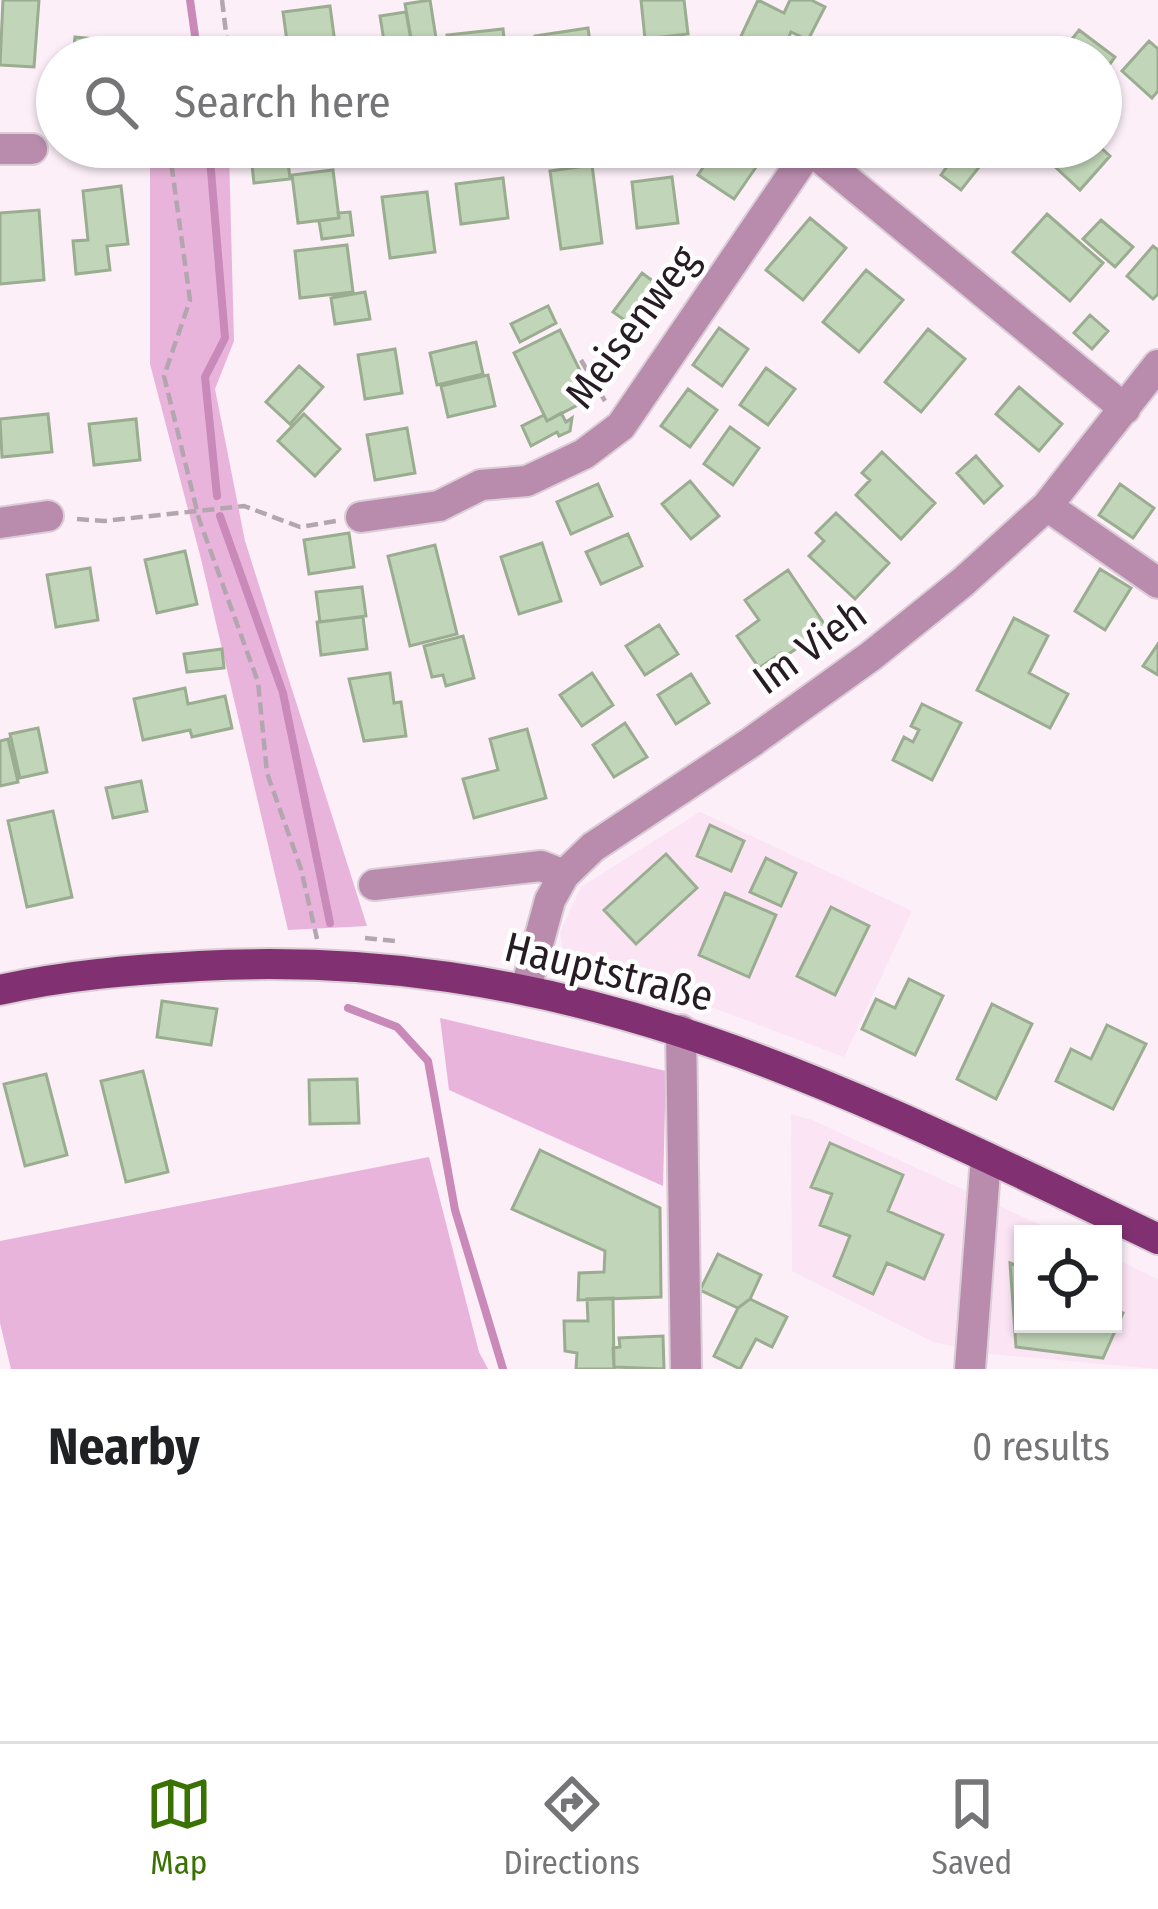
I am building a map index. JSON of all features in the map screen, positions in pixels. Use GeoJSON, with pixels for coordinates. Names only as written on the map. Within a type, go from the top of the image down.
{"type":"FeatureCollection","features":[{"type":"Feature","properties":{"kind":"main road","name":"Hauptstraße"},"geometry":{"type":"LineString","coordinates":[[0,990],[96,974],[242,964],[322,964],[526,988],[681,1030],[803,1074],[1158,1240]]}},
{"type":"Feature","properties":{"kind":"street"},"geometry":{"type":"LineString","coordinates":[[0,149],[32,149]]}},
{"type":"Feature","properties":{"kind":"street","name":"Meisenweg"},"geometry":{"type":"LineString","coordinates":[[361,518],[440,506],[481,485],[526,482],[584,454],[621,426],[795,168]]}},
{"type":"Feature","properties":{"kind":"street"},"geometry":{"type":"LineString","coordinates":[[832,168],[1125,409]]}},
{"type":"Feature","properties":{"kind":"street","name":"Im Vieh"},"geometry":{"type":"LineString","coordinates":[[526,988],[550,900],[564,875],[593,847],[871,656],[963,582],[1047,506],[1158,365]]}},
{"type":"Feature","properties":{"kind":"street"},"geometry":{"type":"LineString","coordinates":[[1047,506],[1158,583]]}},
{"type":"Feature","properties":{"kind":"street"},"geometry":{"type":"LineString","coordinates":[[0,523],[48,516]]}},
{"type":"Feature","properties":{"kind":"street"},"geometry":{"type":"LineString","coordinates":[[374,885],[542,866],[564,875]]}},
{"type":"Feature","properties":{"kind":"street"},"geometry":{"type":"LineString","coordinates":[[681,1030],[686,1369]]}},
{"type":"Feature","properties":{"kind":"street"},"geometry":{"type":"LineString","coordinates":[[970,1369],[986,1157]]}},
{"type":"Feature","properties":{"kind":"path"},"geometry":{"type":"LineString","coordinates":[[222,0],[226,36]]}},
{"type":"Feature","properties":{"kind":"path"},"geometry":{"type":"LineString","coordinates":[[172,168],[190,300],[164,376],[196,509],[258,682],[267,773],[301,869],[317,939]]}},
{"type":"Feature","properties":{"kind":"path"},"geometry":{"type":"LineString","coordinates":[[581,360],[621,426]]}},
{"type":"Feature","properties":{"kind":"path"},"geometry":{"type":"LineString","coordinates":[[48,516],[104,521],[244,506],[300,527],[361,518]]}},
{"type":"Feature","properties":{"kind":"shaded area"},"geometry":{"type":"Polygon","coordinates":[[[150,168],[229,168],[234,341],[215,389],[245,541],[367,926],[288,930],[150,364],[150,168]]]}},
{"type":"Feature","properties":{"kind":"shaded area"},"geometry":{"type":"Polygon","coordinates":[[[700,812],[912,911],[844,1057],[714,1008],[564,964],[560,932],[581,887],[700,812]]]}},
{"type":"Feature","properties":{"kind":"shaded area"},"geometry":{"type":"Polygon","coordinates":[[[440,1018],[666,1071],[663,1186],[449,1090],[440,1018]]]}},
{"type":"Feature","properties":{"kind":"shaded area"},"geometry":{"type":"Polygon","coordinates":[[[791,1114],[1040,1225],[1014,1225],[1014,1333],[1122,1333],[1122,1262],[1158,1279],[1158,1369],[990,1354],[933,1342],[792,1271],[791,1114]]]}},
{"type":"Feature","properties":{"kind":"shaded area"},"geometry":{"type":"Polygon","coordinates":[[[429,1157],[479,1352],[488,1369],[11,1369],[0,1323],[0,1241],[429,1157]]]}},
{"type":"Feature","properties":{"kind":"building"},"geometry":{"type":"Polygon","coordinates":[[[3,0],[39,0],[34,67],[0,65],[3,0]]]}},
{"type":"Feature","properties":{"kind":"building"},"geometry":{"type":"Polygon","coordinates":[[[430,0],[436,36],[411,36],[405,4],[430,0]]]}},
{"type":"Feature","properties":{"kind":"building"},"geometry":{"type":"Polygon","coordinates":[[[641,0],[684,0],[688,34],[645,36],[641,0]]]}},
{"type":"Feature","properties":{"kind":"building"},"geometry":{"type":"Polygon","coordinates":[[[758,0],[784,13],[790,0],[811,0],[825,7],[810,36],[791,32],[789,36],[741,36],[758,0]]]}},
{"type":"Feature","properties":{"kind":"building"},"geometry":{"type":"Polygon","coordinates":[[[330,6],[334,36],[286,36],[283,12],[330,6]]]}},
{"type":"Feature","properties":{"kind":"building"},"geometry":{"type":"Polygon","coordinates":[[[406,12],[410,36],[383,36],[380,16],[406,12]]]}},
{"type":"Feature","properties":{"kind":"building"},"geometry":{"type":"Polygon","coordinates":[[[588,28],[589,36],[535,36],[588,28]]]}},
{"type":"Feature","properties":{"kind":"building"},"geometry":{"type":"Polygon","coordinates":[[[503,29],[504,36],[447,36],[503,29]]]}},
{"type":"Feature","properties":{"kind":"building"},"geometry":{"type":"Polygon","coordinates":[[[1149,41],[1158,49],[1158,91],[1152,98],[1122,71],[1149,41]]]}},
{"type":"Feature","properties":{"kind":"building"},"geometry":{"type":"Polygon","coordinates":[[[252,168],[289,168],[290,179],[254,183],[252,168]]]}},
{"type":"Feature","properties":{"kind":"building"},"geometry":{"type":"Polygon","coordinates":[[[592,168],[602,243],[561,249],[550,171],[592,168]]]}},
{"type":"Feature","properties":{"kind":"building"},"geometry":{"type":"Polygon","coordinates":[[[703,168],[755,168],[734,199],[698,175],[703,168]]]}},
{"type":"Feature","properties":{"kind":"building"},"geometry":{"type":"Polygon","coordinates":[[[946,168],[978,168],[961,190],[941,175],[946,168]]]}},
{"type":"Feature","properties":{"kind":"building"},"geometry":{"type":"Polygon","coordinates":[[[1056,168],[1099,168],[1080,190],[1056,168]]]}},
{"type":"Feature","properties":{"kind":"building"},"geometry":{"type":"Polygon","coordinates":[[[333,170],[339,218],[298,223],[292,175],[333,170]]]}},
{"type":"Feature","properties":{"kind":"building"},"geometry":{"type":"Polygon","coordinates":[[[672,177],[678,223],[637,228],[632,182],[672,177]]]}},
{"type":"Feature","properties":{"kind":"building"},"geometry":{"type":"Polygon","coordinates":[[[503,178],[508,218],[461,224],[456,184],[503,178]]]}},
{"type":"Feature","properties":{"kind":"building"},"geometry":{"type":"Polygon","coordinates":[[[121,186],[128,244],[107,246],[110,270],[76,274],[73,241],[88,240],[83,191],[121,186]]]}},
{"type":"Feature","properties":{"kind":"building"},"geometry":{"type":"Polygon","coordinates":[[[427,192],[435,252],[390,258],[382,197],[427,192]]]}},
{"type":"Feature","properties":{"kind":"building"},"geometry":{"type":"Polygon","coordinates":[[[39,210],[44,280],[0,284],[0,213],[39,210]]]}},
{"type":"Feature","properties":{"kind":"building"},"geometry":{"type":"Polygon","coordinates":[[[350,212],[353,235],[322,239],[319,221],[350,212]]]}},
{"type":"Feature","properties":{"kind":"building"},"geometry":{"type":"Polygon","coordinates":[[[1047,214],[1103,263],[1070,301],[1013,252],[1047,214]]]}},
{"type":"Feature","properties":{"kind":"building"},"geometry":{"type":"Polygon","coordinates":[[[810,218],[846,248],[803,300],[766,270],[810,218]]]}},
{"type":"Feature","properties":{"kind":"building"},"geometry":{"type":"Polygon","coordinates":[[[1101,220],[1133,247],[1115,267],[1083,239],[1101,220]]]}},
{"type":"Feature","properties":{"kind":"building"},"geometry":{"type":"Polygon","coordinates":[[[347,245],[353,292],[300,298],[295,251],[347,245]]]}},
{"type":"Feature","properties":{"kind":"building"},"geometry":{"type":"Polygon","coordinates":[[[1153,246],[1158,250],[1158,294],[1153,299],[1127,276],[1153,246]]]}},
{"type":"Feature","properties":{"kind":"building"},"geometry":{"type":"Polygon","coordinates":[[[866,270],[903,300],[859,352],[823,322],[866,270]]]}},
{"type":"Feature","properties":{"kind":"building"},"geometry":{"type":"Polygon","coordinates":[[[642,273],[672,295],[644,334],[613,312],[642,273]]]}},
{"type":"Feature","properties":{"kind":"building"},"geometry":{"type":"Polygon","coordinates":[[[365,292],[370,319],[335,324],[331,298],[365,292]]]}},
{"type":"Feature","properties":{"kind":"building"},"geometry":{"type":"Polygon","coordinates":[[[548,306],[556,323],[520,342],[511,324],[548,306]]]}},
{"type":"Feature","properties":{"kind":"building"},"geometry":{"type":"Polygon","coordinates":[[[1090,315],[1108,331],[1092,349],[1074,333],[1090,315]]]}},
{"type":"Feature","properties":{"kind":"building"},"geometry":{"type":"Polygon","coordinates":[[[719,328],[748,349],[722,386],[693,365],[719,328]]]}},
{"type":"Feature","properties":{"kind":"building"},"geometry":{"type":"Polygon","coordinates":[[[928,329],[965,359],[921,412],[885,382],[928,329]]]}},
{"type":"Feature","properties":{"kind":"building"},"geometry":{"type":"Polygon","coordinates":[[[560,330],[593,397],[547,421],[514,353],[560,330]]]}},
{"type":"Feature","properties":{"kind":"building"},"geometry":{"type":"Polygon","coordinates":[[[476,342],[483,374],[437,385],[430,353],[476,342]]]}},
{"type":"Feature","properties":{"kind":"building"},"geometry":{"type":"Polygon","coordinates":[[[395,349],[402,393],[365,399],[358,355],[395,349]]]}},
{"type":"Feature","properties":{"kind":"building"},"geometry":{"type":"Polygon","coordinates":[[[299,366],[323,387],[290,424],[266,402],[299,366]]]}},
{"type":"Feature","properties":{"kind":"building"},"geometry":{"type":"Polygon","coordinates":[[[766,368],[795,389],[768,425],[740,405],[766,368]]]}},
{"type":"Feature","properties":{"kind":"building"},"geometry":{"type":"Polygon","coordinates":[[[488,375],[495,406],[448,417],[441,386],[488,375]]]}},
{"type":"Feature","properties":{"kind":"building"},"geometry":{"type":"Polygon","coordinates":[[[1019,387],[1062,424],[1039,451],[996,414],[1019,387]]]}},
{"type":"Feature","properties":{"kind":"building"},"geometry":{"type":"Polygon","coordinates":[[[688,389],[717,410],[690,447],[661,426],[688,389]]]}},
{"type":"Feature","properties":{"kind":"building"},"geometry":{"type":"Polygon","coordinates":[[[561,413],[566,422],[572,418],[570,431],[559,436],[557,432],[531,446],[522,426],[561,413]]]}},
{"type":"Feature","properties":{"kind":"building"},"geometry":{"type":"Polygon","coordinates":[[[48,414],[52,452],[2,457],[0,419],[48,414]]]}},
{"type":"Feature","properties":{"kind":"building"},"geometry":{"type":"Polygon","coordinates":[[[304,414],[340,449],[315,476],[278,441],[304,414]]]}},
{"type":"Feature","properties":{"kind":"building"},"geometry":{"type":"Polygon","coordinates":[[[136,419],[140,460],[94,465],[89,424],[136,419]]]}},
{"type":"Feature","properties":{"kind":"building"},"geometry":{"type":"Polygon","coordinates":[[[730,427],[759,448],[733,485],[704,464],[730,427]]]}},
{"type":"Feature","properties":{"kind":"building"},"geometry":{"type":"Polygon","coordinates":[[[407,428],[415,473],[375,480],[367,435],[407,428]]]}},
{"type":"Feature","properties":{"kind":"building"},"geometry":{"type":"Polygon","coordinates":[[[882,452],[935,503],[901,539],[856,495],[870,480],[862,473],[882,452]]]}},
{"type":"Feature","properties":{"kind":"building"},"geometry":{"type":"Polygon","coordinates":[[[976,456],[1002,486],[984,503],[957,473],[976,456]]]}},
{"type":"Feature","properties":{"kind":"building"},"geometry":{"type":"Polygon","coordinates":[[[690,481],[719,516],[691,539],[662,504],[690,481]]]}},
{"type":"Feature","properties":{"kind":"building"},"geometry":{"type":"Polygon","coordinates":[[[598,484],[612,516],[571,534],[557,502],[598,484]]]}},
{"type":"Feature","properties":{"kind":"building"},"geometry":{"type":"Polygon","coordinates":[[[1120,484],[1154,508],[1133,538],[1099,515],[1120,484]]]}},
{"type":"Feature","properties":{"kind":"building"},"geometry":{"type":"Polygon","coordinates":[[[836,513],[889,563],[855,599],[809,556],[824,541],[816,533],[836,513]]]}},
{"type":"Feature","properties":{"kind":"building"},"geometry":{"type":"Polygon","coordinates":[[[349,533],[354,567],[309,574],[304,540],[349,533]]]}},
{"type":"Feature","properties":{"kind":"building"},"geometry":{"type":"Polygon","coordinates":[[[628,534],[642,566],[601,584],[586,552],[628,534]]]}},
{"type":"Feature","properties":{"kind":"building"},"geometry":{"type":"Polygon","coordinates":[[[542,543],[561,601],[519,614],[501,557],[542,543]]]}},
{"type":"Feature","properties":{"kind":"building"},"geometry":{"type":"Polygon","coordinates":[[[435,545],[457,634],[410,646],[388,556],[435,545]]]}},
{"type":"Feature","properties":{"kind":"building"},"geometry":{"type":"Polygon","coordinates":[[[185,551],[197,604],[157,613],[145,560],[185,551]]]}},
{"type":"Feature","properties":{"kind":"building"},"geometry":{"type":"Polygon","coordinates":[[[90,568],[98,620],[56,627],[47,575],[90,568]]]}},
{"type":"Feature","properties":{"kind":"building"},"geometry":{"type":"Polygon","coordinates":[[[1100,569],[1131,588],[1105,630],[1075,611],[1100,569]]]}},
{"type":"Feature","properties":{"kind":"building"},"geometry":{"type":"Polygon","coordinates":[[[788,570],[827,628],[759,668],[737,636],[759,620],[745,600],[788,570]]]}},
{"type":"Feature","properties":{"kind":"building"},"geometry":{"type":"Polygon","coordinates":[[[362,587],[366,616],[320,622],[316,592],[362,587]]]}},
{"type":"Feature","properties":{"kind":"building"},"geometry":{"type":"Polygon","coordinates":[[[363,617],[367,649],[321,655],[317,622],[363,617]]]}},
{"type":"Feature","properties":{"kind":"building"},"geometry":{"type":"Polygon","coordinates":[[[1014,618],[1048,636],[1029,673],[1068,694],[1050,728],[977,690],[1014,618]]]}},
{"type":"Feature","properties":{"kind":"building"},"geometry":{"type":"Polygon","coordinates":[[[659,625],[678,654],[645,675],[626,646],[659,625]]]}},
{"type":"Feature","properties":{"kind":"building"},"geometry":{"type":"Polygon","coordinates":[[[463,636],[474,678],[446,686],[443,675],[432,677],[424,646],[463,636]]]}},
{"type":"Feature","properties":{"kind":"building"},"geometry":{"type":"Polygon","coordinates":[[[1158,644],[1158,675],[1143,666],[1158,644]]]}},
{"type":"Feature","properties":{"kind":"building"},"geometry":{"type":"Polygon","coordinates":[[[222,649],[224,668],[187,672],[184,654],[222,649]]]}},
{"type":"Feature","properties":{"kind":"building"},"geometry":{"type":"Polygon","coordinates":[[[390,673],[406,736],[364,741],[349,679],[390,673]]]}},
{"type":"Feature","properties":{"kind":"building"},"geometry":{"type":"Polygon","coordinates":[[[592,673],[613,705],[582,726],[560,695],[592,673]]]}},
{"type":"Feature","properties":{"kind":"building"},"geometry":{"type":"Polygon","coordinates":[[[691,674],[709,703],[676,724],[658,695],[691,674]]]}},
{"type":"Feature","properties":{"kind":"building"},"geometry":{"type":"Polygon","coordinates":[[[185,688],[188,704],[225,696],[232,728],[192,737],[190,730],[143,740],[134,699],[185,688]]]}},
{"type":"Feature","properties":{"kind":"building"},"geometry":{"type":"Polygon","coordinates":[[[922,704],[961,723],[932,780],[893,760],[904,737],[913,742],[919,730],[911,726],[922,704]]]}},
{"type":"Feature","properties":{"kind":"building"},"geometry":{"type":"Polygon","coordinates":[[[625,723],[647,757],[614,777],[593,745],[625,723]]]}},
{"type":"Feature","properties":{"kind":"building"},"geometry":{"type":"Polygon","coordinates":[[[38,728],[47,772],[20,778],[10,734],[38,728]]]}},
{"type":"Feature","properties":{"kind":"building"},"geometry":{"type":"Polygon","coordinates":[[[527,729],[546,798],[474,818],[463,779],[498,770],[490,739],[527,729]]]}},
{"type":"Feature","properties":{"kind":"building"},"geometry":{"type":"Polygon","coordinates":[[[8,739],[18,782],[0,786],[0,741],[8,739]]]}},
{"type":"Feature","properties":{"kind":"building"},"geometry":{"type":"Polygon","coordinates":[[[141,781],[147,811],[113,818],[106,788],[141,781]]]}},
{"type":"Feature","properties":{"kind":"building"},"geometry":{"type":"Polygon","coordinates":[[[53,811],[72,897],[27,907],[8,821],[53,811]]]}},
{"type":"Feature","properties":{"kind":"building"},"geometry":{"type":"Polygon","coordinates":[[[710,825],[744,841],[731,871],[697,856],[710,825]]]}},
{"type":"Feature","properties":{"kind":"building"},"geometry":{"type":"Polygon","coordinates":[[[666,854],[697,888],[636,944],[604,910],[666,854]]]}},
{"type":"Feature","properties":{"kind":"building"},"geometry":{"type":"Polygon","coordinates":[[[766,858],[796,873],[781,906],[750,892],[766,858]]]}},
{"type":"Feature","properties":{"kind":"building"},"geometry":{"type":"Polygon","coordinates":[[[725,893],[776,915],[749,977],[699,955],[725,893]]]}},
{"type":"Feature","properties":{"kind":"building"},"geometry":{"type":"Polygon","coordinates":[[[831,907],[869,926],[835,995],[797,976],[831,907]]]}},
{"type":"Feature","properties":{"kind":"building"},"geometry":{"type":"Polygon","coordinates":[[[909,979],[943,996],[915,1055],[862,1029],[876,999],[895,1008],[909,979]]]}},
{"type":"Feature","properties":{"kind":"building"},"geometry":{"type":"Polygon","coordinates":[[[162,1001],[217,1009],[211,1045],[157,1037],[162,1001]]]}},
{"type":"Feature","properties":{"kind":"building"},"geometry":{"type":"Polygon","coordinates":[[[992,1004],[1032,1024],[996,1099],[957,1079],[992,1004]]]}},
{"type":"Feature","properties":{"kind":"building"},"geometry":{"type":"Polygon","coordinates":[[[1107,1025],[1146,1044],[1113,1109],[1056,1081],[1071,1049],[1091,1059],[1107,1025]]]}},
{"type":"Feature","properties":{"kind":"building"},"geometry":{"type":"Polygon","coordinates":[[[143,1071],[168,1172],[126,1182],[101,1081],[143,1071]]]}},
{"type":"Feature","properties":{"kind":"building"},"geometry":{"type":"Polygon","coordinates":[[[46,1074],[67,1155],[25,1166],[4,1084],[46,1074]]]}},
{"type":"Feature","properties":{"kind":"building"},"geometry":{"type":"Polygon","coordinates":[[[357,1079],[359,1123],[310,1124],[309,1080],[357,1079]]]}},
{"type":"Feature","properties":{"kind":"building"},"geometry":{"type":"Polygon","coordinates":[[[830,1143],[903,1175],[888,1211],[943,1235],[924,1279],[887,1263],[873,1294],[834,1276],[850,1236],[820,1225],[832,1194],[811,1187],[830,1143]]]}},
{"type":"Feature","properties":{"kind":"building"},"geometry":{"type":"Polygon","coordinates":[[[540,1150],[660,1208],[661,1297],[578,1300],[579,1273],[604,1272],[605,1251],[512,1209],[540,1150]]]}},
{"type":"Feature","properties":{"kind":"building"},"geometry":{"type":"Polygon","coordinates":[[[718,1254],[761,1275],[750,1299],[738,1308],[700,1290],[718,1254]]]}},
{"type":"Feature","properties":{"kind":"building"},"geometry":{"type":"Polygon","coordinates":[[[1010,1263],[1014,1265],[1014,1319],[1010,1263]]]}},
{"type":"Feature","properties":{"kind":"building"},"geometry":{"type":"Polygon","coordinates":[[[613,1298],[614,1369],[576,1369],[577,1353],[565,1351],[564,1321],[588,1321],[587,1299],[613,1298]]]}},
{"type":"Feature","properties":{"kind":"building"},"geometry":{"type":"Polygon","coordinates":[[[750,1299],[787,1317],[772,1347],[756,1339],[740,1369],[714,1356],[738,1308],[750,1299]]]}},
{"type":"Feature","properties":{"kind":"building"},"geometry":{"type":"Polygon","coordinates":[[[1015,1333],[1114,1333],[1103,1358],[1016,1347],[1015,1333]]]}},
{"type":"Feature","properties":{"kind":"building"},"geometry":{"type":"Polygon","coordinates":[[[663,1336],[664,1369],[614,1367],[613,1348],[620,1347],[619,1338],[663,1336]]]}},
{"type":"Feature","properties":{"kind":"waterway"},"geometry":{"type":"LineString","coordinates":[[190,0],[195,36]]}},
{"type":"Feature","properties":{"kind":"waterway"},"geometry":{"type":"LineString","coordinates":[[211,168],[225,338],[205,377],[217,496]]}},
{"type":"Feature","properties":{"kind":"waterway"},"geometry":{"type":"LineString","coordinates":[[220,516],[283,693],[330,923]]}},
{"type":"Feature","properties":{"kind":"waterway"},"geometry":{"type":"LineString","coordinates":[[348,1008],[397,1027],[428,1061],[455,1210],[503,1369]]}}]}
